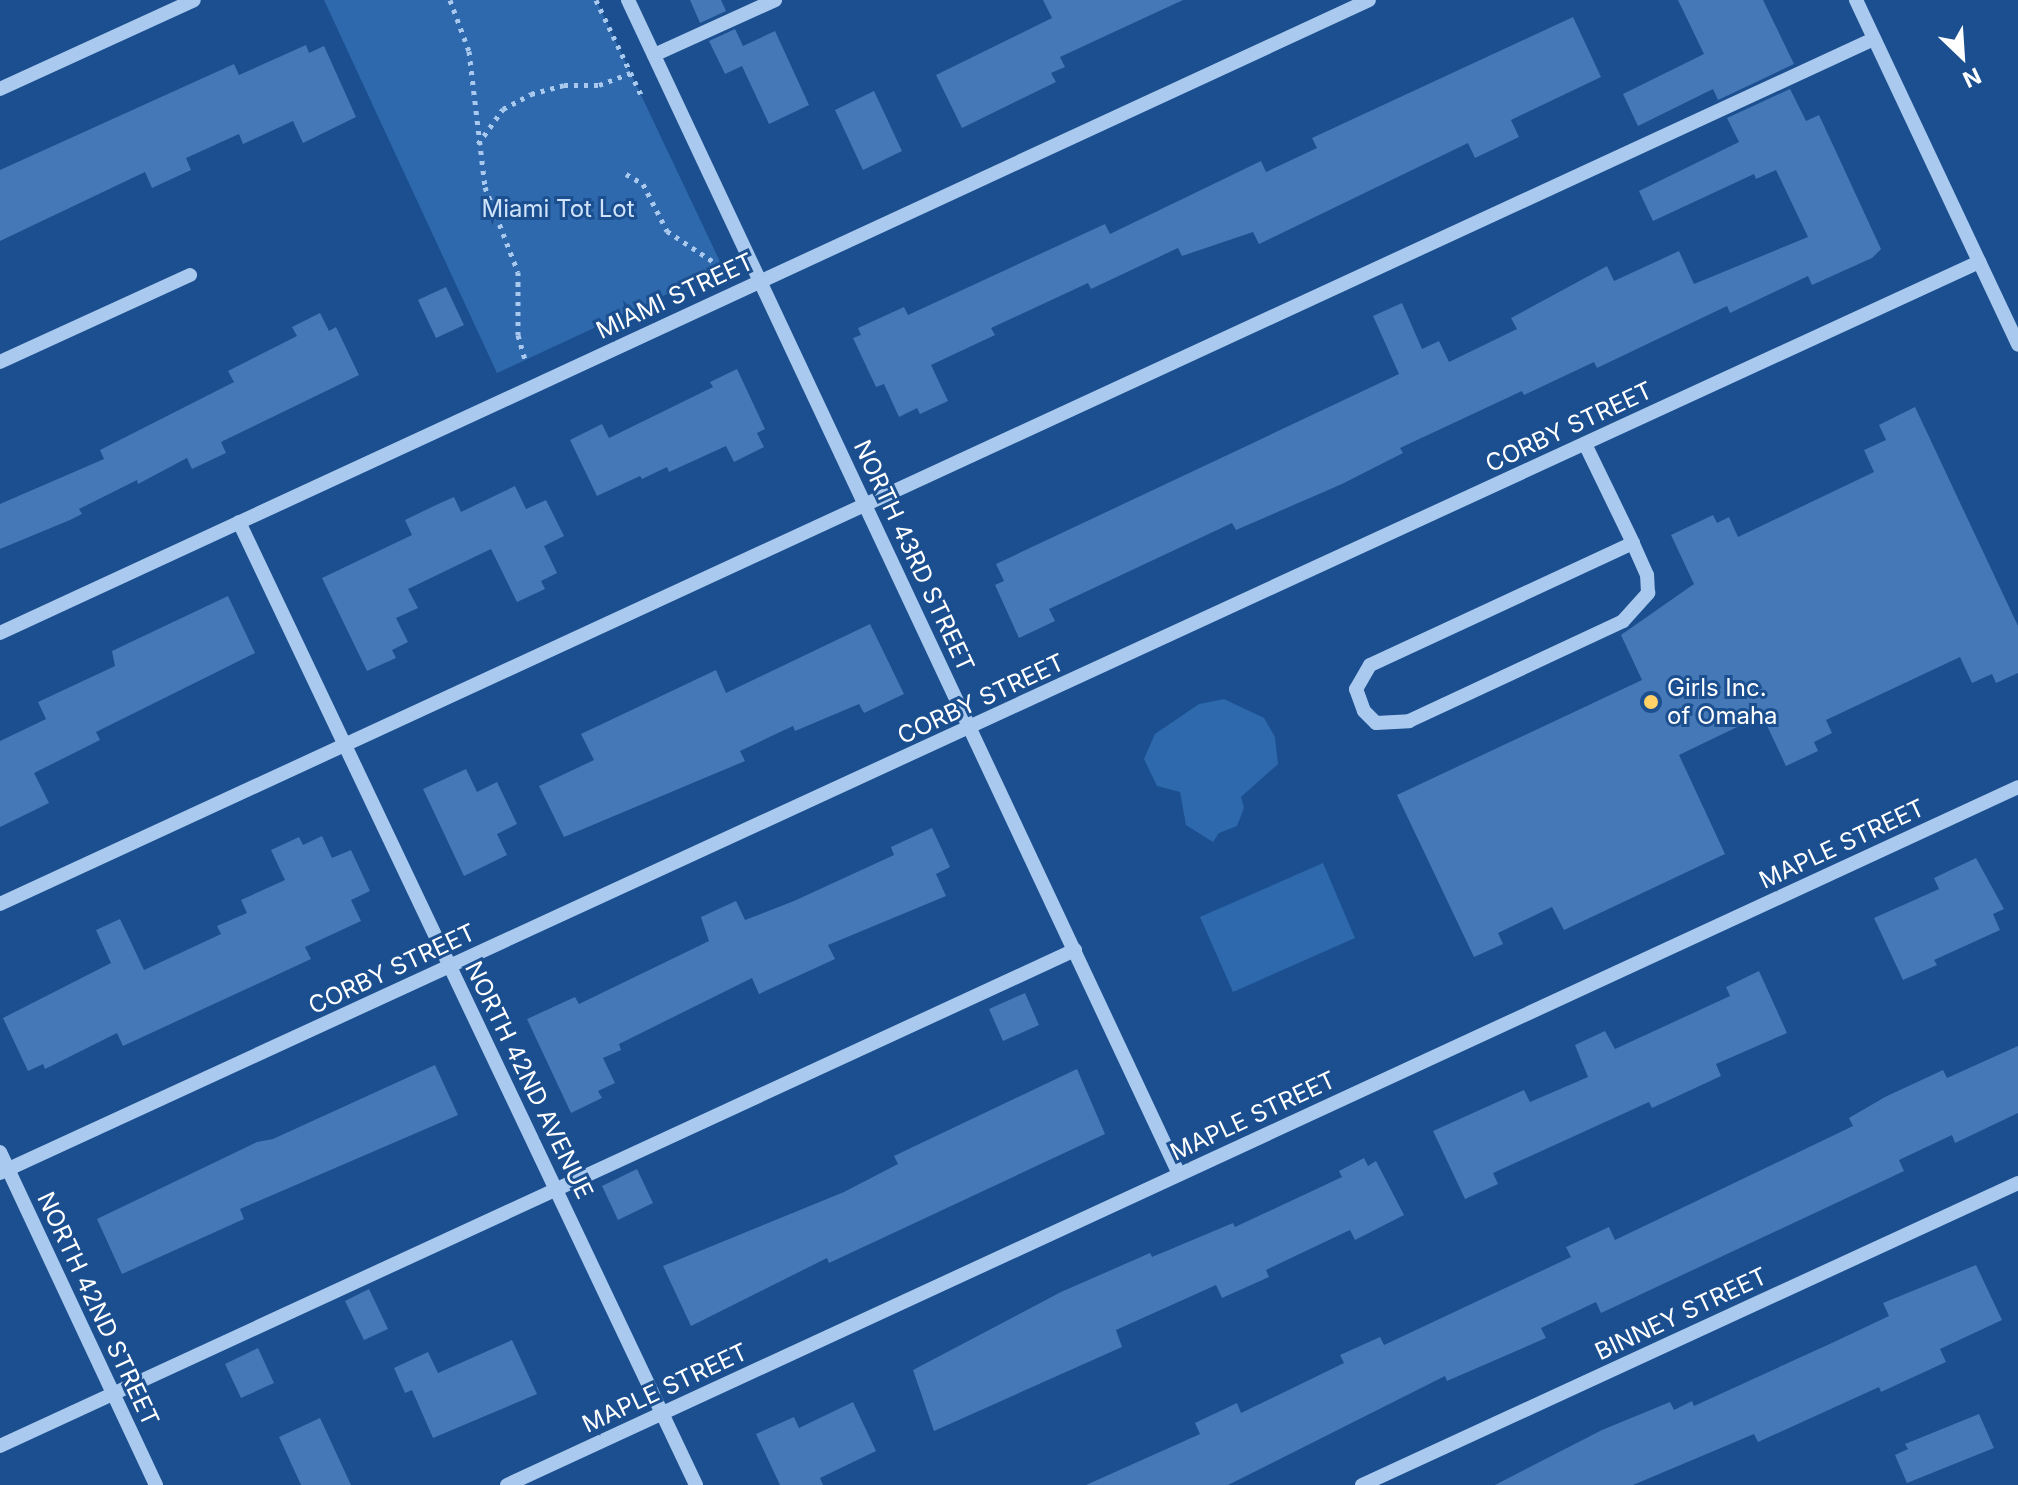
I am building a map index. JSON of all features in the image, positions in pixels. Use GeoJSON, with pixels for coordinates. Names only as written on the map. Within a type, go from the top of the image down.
{"type":"FeatureCollection","features":[{"type":"Feature","properties":{"kind":"street"},"geometry":{"type":"LineString","coordinates":[[0,89],[194,0]]}},
{"type":"Feature","properties":{"kind":"street","name":"NORTH 43RD STREET"},"geometry":{"type":"LineString","coordinates":[[628,0],[1179,1174]]}},
{"type":"Feature","properties":{"kind":"street"},"geometry":{"type":"LineString","coordinates":[[654,55],[775,0]]}},
{"type":"Feature","properties":{"kind":"street","name":"MIAMI STREET"},"geometry":{"type":"LineString","coordinates":[[0,633],[1369,0]]}},
{"type":"Feature","properties":{"kind":"street"},"geometry":{"type":"LineString","coordinates":[[1856,0],[2018,345]]}},
{"type":"Feature","properties":{"kind":"street"},"geometry":{"type":"LineString","coordinates":[[0,904],[1874,39]]}},
{"type":"Feature","properties":{"kind":"street","name":"CORBY STREET"},"geometry":{"type":"LineString","coordinates":[[4,1171],[1979,262]]}},
{"type":"Feature","properties":{"kind":"street"},"geometry":{"type":"LineString","coordinates":[[0,362],[190,275]]}},
{"type":"Feature","properties":{"kind":"street"},"geometry":{"type":"LineString","coordinates":[[1585,444],[1633,543],[1647,575],[1648,593],[1623,621],[1409,721],[1376,723],[1364,711],[1356,689],[1370,665],[1633,543]]}},
{"type":"Feature","properties":{"kind":"street","name":"NORTH 42ND AVENUE"},"geometry":{"type":"LineString","coordinates":[[239,522],[696,1485]]}},
{"type":"Feature","properties":{"kind":"street","name":"MAPLE STREET"},"geometry":{"type":"LineString","coordinates":[[507,1485],[2018,787]]}},
{"type":"Feature","properties":{"kind":"street"},"geometry":{"type":"LineString","coordinates":[[0,1446],[1075,950]]}},
{"type":"Feature","properties":{"kind":"street","name":"NORTH 42ND STREET"},"geometry":{"type":"LineString","coordinates":[[0,1152],[4,1171],[156,1485]]}},
{"type":"Feature","properties":{"kind":"street","name":"BINNEY STREET"},"geometry":{"type":"LineString","coordinates":[[1362,1485],[2018,1183]]}},
{"type":"Feature","properties":{"kind":"path"},"geometry":{"type":"LineString","coordinates":[[450,0],[469,51],[477,144],[485,187],[518,272],[518,335],[526,360]]}},
{"type":"Feature","properties":{"kind":"path"},"geometry":{"type":"LineString","coordinates":[[477,144],[497,115],[531,94],[564,85],[599,85],[631,73]]}},
{"type":"Feature","properties":{"kind":"path"},"geometry":{"type":"LineString","coordinates":[[626,174],[643,184],[667,231],[723,268]]}},
{"type":"Feature","properties":{"kind":"green space","name":"Miami Tot Lot"},"geometry":{"type":"Polygon","coordinates":[[[324,0],[596,0],[723,268],[497,373],[324,0]]]}},
{"type":"Feature","properties":{"kind":"green space"},"geometry":{"type":"Polygon","coordinates":[[[1224,699],[1264,718],[1275,737],[1278,764],[1241,797],[1244,808],[1237,826],[1219,833],[1213,842],[1186,825],[1180,792],[1157,786],[1144,759],[1155,734],[1199,704],[1224,699]]]}},
{"type":"Feature","properties":{"kind":"green space"},"geometry":{"type":"Polygon","coordinates":[[[1323,863],[1355,938],[1233,992],[1200,917],[1323,863]]]}},
{"type":"Feature","properties":{"kind":"building"},"geometry":{"type":"Polygon","coordinates":[[[690,0],[721,0],[726,11],[700,23],[690,0]]]}},
{"type":"Feature","properties":{"kind":"building"},"geometry":{"type":"Polygon","coordinates":[[[1043,0],[1183,0],[1060,57],[1065,67],[1051,73],[1056,82],[962,128],[936,75],[1052,18],[1043,0]]]}},
{"type":"Feature","properties":{"kind":"building"},"geometry":{"type":"Polygon","coordinates":[[[1678,0],[1763,0],[1794,64],[1718,100],[1713,89],[1638,126],[1623,94],[1704,54],[1678,0]]]}},
{"type":"Feature","properties":{"kind":"building"},"geometry":{"type":"Polygon","coordinates":[[[1573,17],[1601,77],[1511,120],[1519,137],[1475,158],[1468,143],[1259,244],[1253,232],[1182,256],[1178,248],[1091,289],[1088,283],[991,328],[995,335],[931,365],[948,401],[920,414],[917,408],[899,417],[884,384],[876,387],[853,338],[861,335],[858,328],[904,307],[908,315],[1105,224],[1110,234],[1261,161],[1266,172],[1317,148],[1312,138],[1573,17]]]}},
{"type":"Feature","properties":{"kind":"building"},"geometry":{"type":"Polygon","coordinates":[[[735,29],[743,46],[775,31],[809,105],[769,124],[742,66],[725,74],[709,41],[735,29]]]}},
{"type":"Feature","properties":{"kind":"building"},"geometry":{"type":"Polygon","coordinates":[[[306,45],[309,53],[324,46],[356,117],[303,143],[293,121],[243,144],[239,134],[186,158],[191,170],[152,188],[145,172],[0,241],[0,170],[234,64],[239,75],[306,45]]]}},
{"type":"Feature","properties":{"kind":"building"},"geometry":{"type":"Polygon","coordinates":[[[1790,89],[1806,121],[1819,115],[1881,249],[1872,258],[1812,285],[1808,276],[1730,313],[1727,306],[1597,368],[1594,362],[1524,395],[1522,391],[1400,448],[1403,453],[1342,484],[1236,530],[1232,523],[1049,609],[1055,621],[1019,638],[995,585],[1004,581],[996,564],[1399,374],[1373,316],[1402,303],[1422,349],[1439,341],[1449,362],[1517,329],[1511,318],[1607,266],[1614,281],[1679,251],[1694,284],[1808,237],[1776,170],[1756,179],[1754,174],[1653,221],[1639,191],[1739,142],[1727,118],[1790,89]]]}},
{"type":"Feature","properties":{"kind":"building"},"geometry":{"type":"Polygon","coordinates":[[[874,91],[902,151],[863,170],[835,110],[874,91]]]}},
{"type":"Feature","properties":{"kind":"building"},"geometry":{"type":"Polygon","coordinates":[[[446,287],[464,325],[436,338],[418,300],[446,287]]]}},
{"type":"Feature","properties":{"kind":"building"},"geometry":{"type":"Polygon","coordinates":[[[320,313],[329,331],[336,327],[359,375],[221,442],[226,453],[192,469],[187,458],[138,484],[137,480],[79,509],[82,514],[70,520],[0,549],[0,504],[104,459],[100,450],[234,382],[228,371],[297,336],[292,327],[320,313]]]}},
{"type":"Feature","properties":{"kind":"building"},"geometry":{"type":"Polygon","coordinates":[[[737,369],[765,429],[757,433],[764,447],[734,462],[726,446],[669,472],[667,467],[642,479],[640,476],[597,496],[570,440],[602,424],[609,438],[713,387],[710,382],[737,369]]]}},
{"type":"Feature","properties":{"kind":"building","name":"Girls Inc. of Omaha"},"geometry":{"type":"Polygon","coordinates":[[[1915,407],[2018,626],[2018,673],[1996,683],[1992,674],[1972,683],[1960,657],[1826,720],[1832,733],[1814,742],[1818,751],[1786,766],[1762,715],[1679,755],[1725,854],[1564,930],[1552,907],[1498,933],[1503,944],[1474,957],[1397,795],[1642,680],[1621,635],[1694,584],[1671,535],[1713,515],[1717,523],[1729,517],[1738,537],[1874,472],[1864,450],[1886,440],[1879,425],[1915,407]]]}},
{"type":"Feature","properties":{"kind":"building"},"geometry":{"type":"Polygon","coordinates":[[[515,486],[526,509],[546,500],[564,536],[544,546],[557,573],[541,581],[545,589],[517,602],[491,549],[408,589],[418,608],[396,618],[408,642],[392,650],[396,658],[367,671],[322,578],[412,535],[405,520],[436,505],[454,497],[461,512],[515,486]]]}},
{"type":"Feature","properties":{"kind":"building"},"geometry":{"type":"Polygon","coordinates":[[[228,596],[255,653],[96,732],[100,740],[34,773],[49,803],[0,827],[0,741],[46,719],[38,702],[115,666],[112,651],[228,596]]]}},
{"type":"Feature","properties":{"kind":"building"},"geometry":{"type":"Polygon","coordinates":[[[870,624],[904,694],[864,713],[859,704],[795,731],[793,726],[740,751],[745,761],[564,837],[539,786],[594,760],[581,734],[716,670],[726,693],[870,624]]]}},
{"type":"Feature","properties":{"kind":"building"},"geometry":{"type":"Polygon","coordinates":[[[466,769],[477,792],[497,782],[517,824],[497,834],[507,855],[464,876],[423,789],[466,769]]]}},
{"type":"Feature","properties":{"kind":"building"},"geometry":{"type":"Polygon","coordinates":[[[932,828],[950,867],[936,874],[946,896],[828,945],[835,959],[759,994],[752,978],[619,1044],[621,1050],[603,1058],[615,1083],[598,1091],[602,1098],[571,1113],[527,1019],[575,997],[579,1004],[709,941],[701,917],[736,901],[745,920],[894,855],[891,847],[932,828]]]}},
{"type":"Feature","properties":{"kind":"building"},"geometry":{"type":"Polygon","coordinates":[[[322,836],[332,858],[351,850],[370,891],[351,900],[361,921],[305,947],[311,959],[123,1046],[117,1033],[45,1069],[43,1064],[28,1071],[3,1018],[111,963],[96,930],[120,919],[144,970],[221,934],[217,926],[247,913],[241,900],[285,880],[271,850],[299,837],[303,845],[322,836]]]}},
{"type":"Feature","properties":{"kind":"building"},"geometry":{"type":"Polygon","coordinates":[[[1976,858],[2004,909],[1993,914],[2000,930],[1934,960],[1937,965],[1903,980],[1874,918],[1939,889],[1934,878],[1976,858]]]}},
{"type":"Feature","properties":{"kind":"building"},"geometry":{"type":"Polygon","coordinates":[[[1759,971],[1787,1033],[1716,1064],[1721,1076],[1652,1108],[1649,1102],[1493,1173],[1498,1184],[1465,1199],[1433,1131],[1524,1090],[1530,1102],[1588,1077],[1575,1045],[1605,1031],[1615,1049],[1730,996],[1726,987],[1759,971]]]}},
{"type":"Feature","properties":{"kind":"building"},"geometry":{"type":"Polygon","coordinates":[[[1025,993],[1039,1025],[1003,1041],[989,1009],[1025,993]]]}},
{"type":"Feature","properties":{"kind":"building"},"geometry":{"type":"Polygon","coordinates":[[[2018,1046],[2018,1113],[1955,1143],[1952,1135],[1899,1160],[1904,1171],[1851,1196],[1601,1313],[1596,1302],[1541,1328],[1546,1338],[1447,1381],[1445,1376],[1228,1485],[1086,1485],[1200,1434],[1195,1423],[1237,1403],[1241,1413],[1344,1363],[1340,1355],[1380,1337],[1384,1345],[1571,1257],[1566,1247],[1609,1227],[1615,1240],[1853,1126],[1849,1118],[1885,1097],[1943,1070],[1947,1078],[2018,1046]]]}},
{"type":"Feature","properties":{"kind":"building"},"geometry":{"type":"Polygon","coordinates":[[[435,1065],[458,1115],[240,1209],[244,1219],[122,1274],[97,1219],[257,1142],[273,1139],[435,1065]]]}},
{"type":"Feature","properties":{"kind":"building"},"geometry":{"type":"Polygon","coordinates":[[[1077,1069],[1105,1134],[829,1263],[827,1258],[691,1326],[663,1266],[844,1192],[898,1164],[894,1156],[1077,1069]]]}},
{"type":"Feature","properties":{"kind":"building"},"geometry":{"type":"Polygon","coordinates":[[[1364,1158],[1368,1166],[1376,1161],[1404,1215],[1355,1240],[1350,1230],[1266,1270],[1269,1277],[1222,1298],[1216,1285],[1116,1330],[1122,1347],[934,1431],[913,1370],[1061,1292],[1150,1253],[1152,1257],[1233,1223],[1235,1227],[1342,1177],[1339,1171],[1364,1158]]]}},
{"type":"Feature","properties":{"kind":"building"},"geometry":{"type":"Polygon","coordinates":[[[637,1169],[653,1203],[618,1220],[602,1186],[637,1169]]]}},
{"type":"Feature","properties":{"kind":"building"},"geometry":{"type":"Polygon","coordinates":[[[1976,1265],[2002,1320],[1940,1349],[1946,1362],[1881,1392],[1879,1387],[1758,1442],[1754,1434],[1633,1485],[1495,1485],[1602,1430],[1670,1402],[1674,1410],[1692,1401],[1694,1406],[1834,1342],[1889,1316],[1883,1303],[1976,1265]]]}},
{"type":"Feature","properties":{"kind":"building"},"geometry":{"type":"Polygon","coordinates":[[[369,1289],[388,1329],[364,1340],[345,1301],[369,1289]]]}},
{"type":"Feature","properties":{"kind":"building"},"geometry":{"type":"Polygon","coordinates":[[[512,1340],[537,1394],[433,1438],[412,1390],[405,1393],[394,1368],[428,1352],[438,1373],[512,1340]]]}},
{"type":"Feature","properties":{"kind":"building"},"geometry":{"type":"Polygon","coordinates":[[[258,1348],[274,1383],[241,1398],[225,1364],[258,1348]]]}},
{"type":"Feature","properties":{"kind":"building"},"geometry":{"type":"Polygon","coordinates":[[[853,1402],[876,1451],[820,1478],[823,1485],[780,1485],[756,1434],[794,1417],[799,1428],[853,1402]]]}},
{"type":"Feature","properties":{"kind":"building"},"geometry":{"type":"Polygon","coordinates":[[[1979,1414],[1994,1448],[1907,1483],[1895,1455],[1908,1449],[1905,1444],[1979,1414]]]}},
{"type":"Feature","properties":{"kind":"building"},"geometry":{"type":"Polygon","coordinates":[[[320,1418],[351,1485],[301,1485],[279,1437],[320,1418]]]}},
{"type":"Feature","properties":{"kind":"place","name":"Girls Inc. of Omaha"},"geometry":{"type":"Point","coordinates":[1651,702]}}]}
